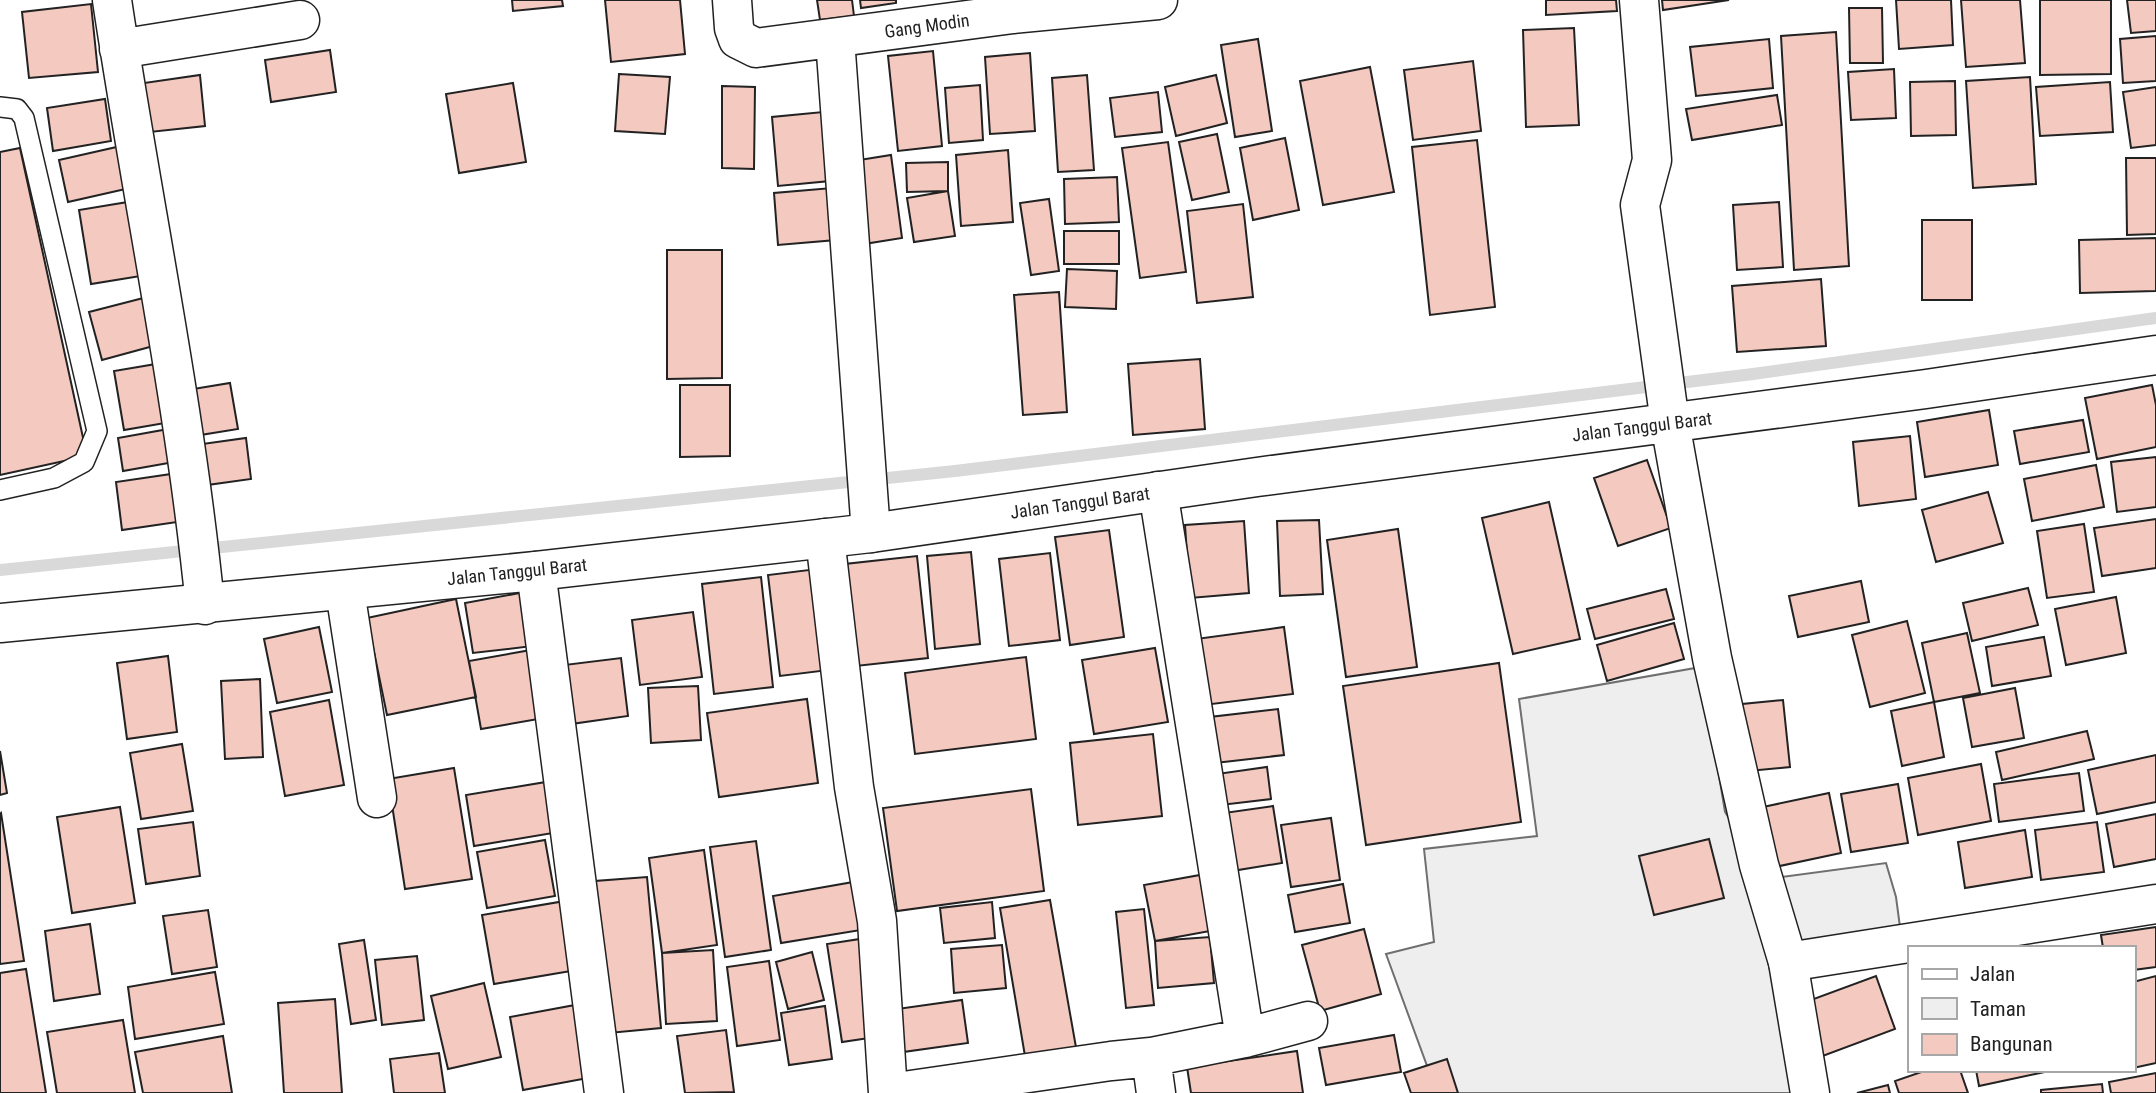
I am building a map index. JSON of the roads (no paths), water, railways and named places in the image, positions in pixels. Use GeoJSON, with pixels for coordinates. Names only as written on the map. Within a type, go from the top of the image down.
{"type":"FeatureCollection","features":[{"type":"Feature","properties":{"kind":"street"},"geometry":{"type":"LineString","coordinates":[[112,0],[168,338],[200,552],[205,605]]}},
{"type":"Feature","properties":{"kind":"street","name":"Gang Modin"},"geometry":{"type":"LineString","coordinates":[[732,0],[734,28],[738,39],[757,48],[1013,14],[1158,0]]}},
{"type":"Feature","properties":{"kind":"street"},"geometry":{"type":"LineString","coordinates":[[1639,0],[1652,160],[1640,205],[1670,423],[1712,658],[1759,865],[1788,962],[1810,1093]]}},
{"type":"Feature","properties":{"kind":"street"},"geometry":{"type":"LineString","coordinates":[[119,49],[300,20]]}},
{"type":"Feature","properties":{"kind":"street"},"geometry":{"type":"LineString","coordinates":[[835,39],[871,519]]}},
{"type":"Feature","properties":{"kind":"street","name":"Jalan Tanggul Barat"},"geometry":{"type":"LineString","coordinates":[[0,623],[345,591],[825,538],[871,519],[1158,491],[1926,389],[2156,355]]}},
{"type":"Feature","properties":{"kind":"street"},"geometry":{"type":"LineString","coordinates":[[1158,491],[1245,1038]]}},
{"type":"Feature","properties":{"kind":"street"},"geometry":{"type":"LineString","coordinates":[[825,538],[854,787],[877,921],[889,1093],[1111,1061],[1153,1075],[1245,1038],[1308,1021]]}},
{"type":"Feature","properties":{"kind":"street"},"geometry":{"type":"LineString","coordinates":[[536,571],[604,1093]]}},
{"type":"Feature","properties":{"kind":"street"},"geometry":{"type":"LineString","coordinates":[[345,591],[377,798]]}},
{"type":"Feature","properties":{"kind":"street"},"geometry":{"type":"LineString","coordinates":[[1788,962],[2156,904]]}},
{"type":"Feature","properties":{"kind":"lane"},"geometry":{"type":"LineString","coordinates":[[0,107],[17,109],[24,118],[97,431],[84,462],[54,478],[0,490]]}},
{"type":"Feature","properties":{"kind":"waterway"},"geometry":{"type":"LineString","coordinates":[[0,570],[955,471],[1753,374],[2156,318]]}}]}
